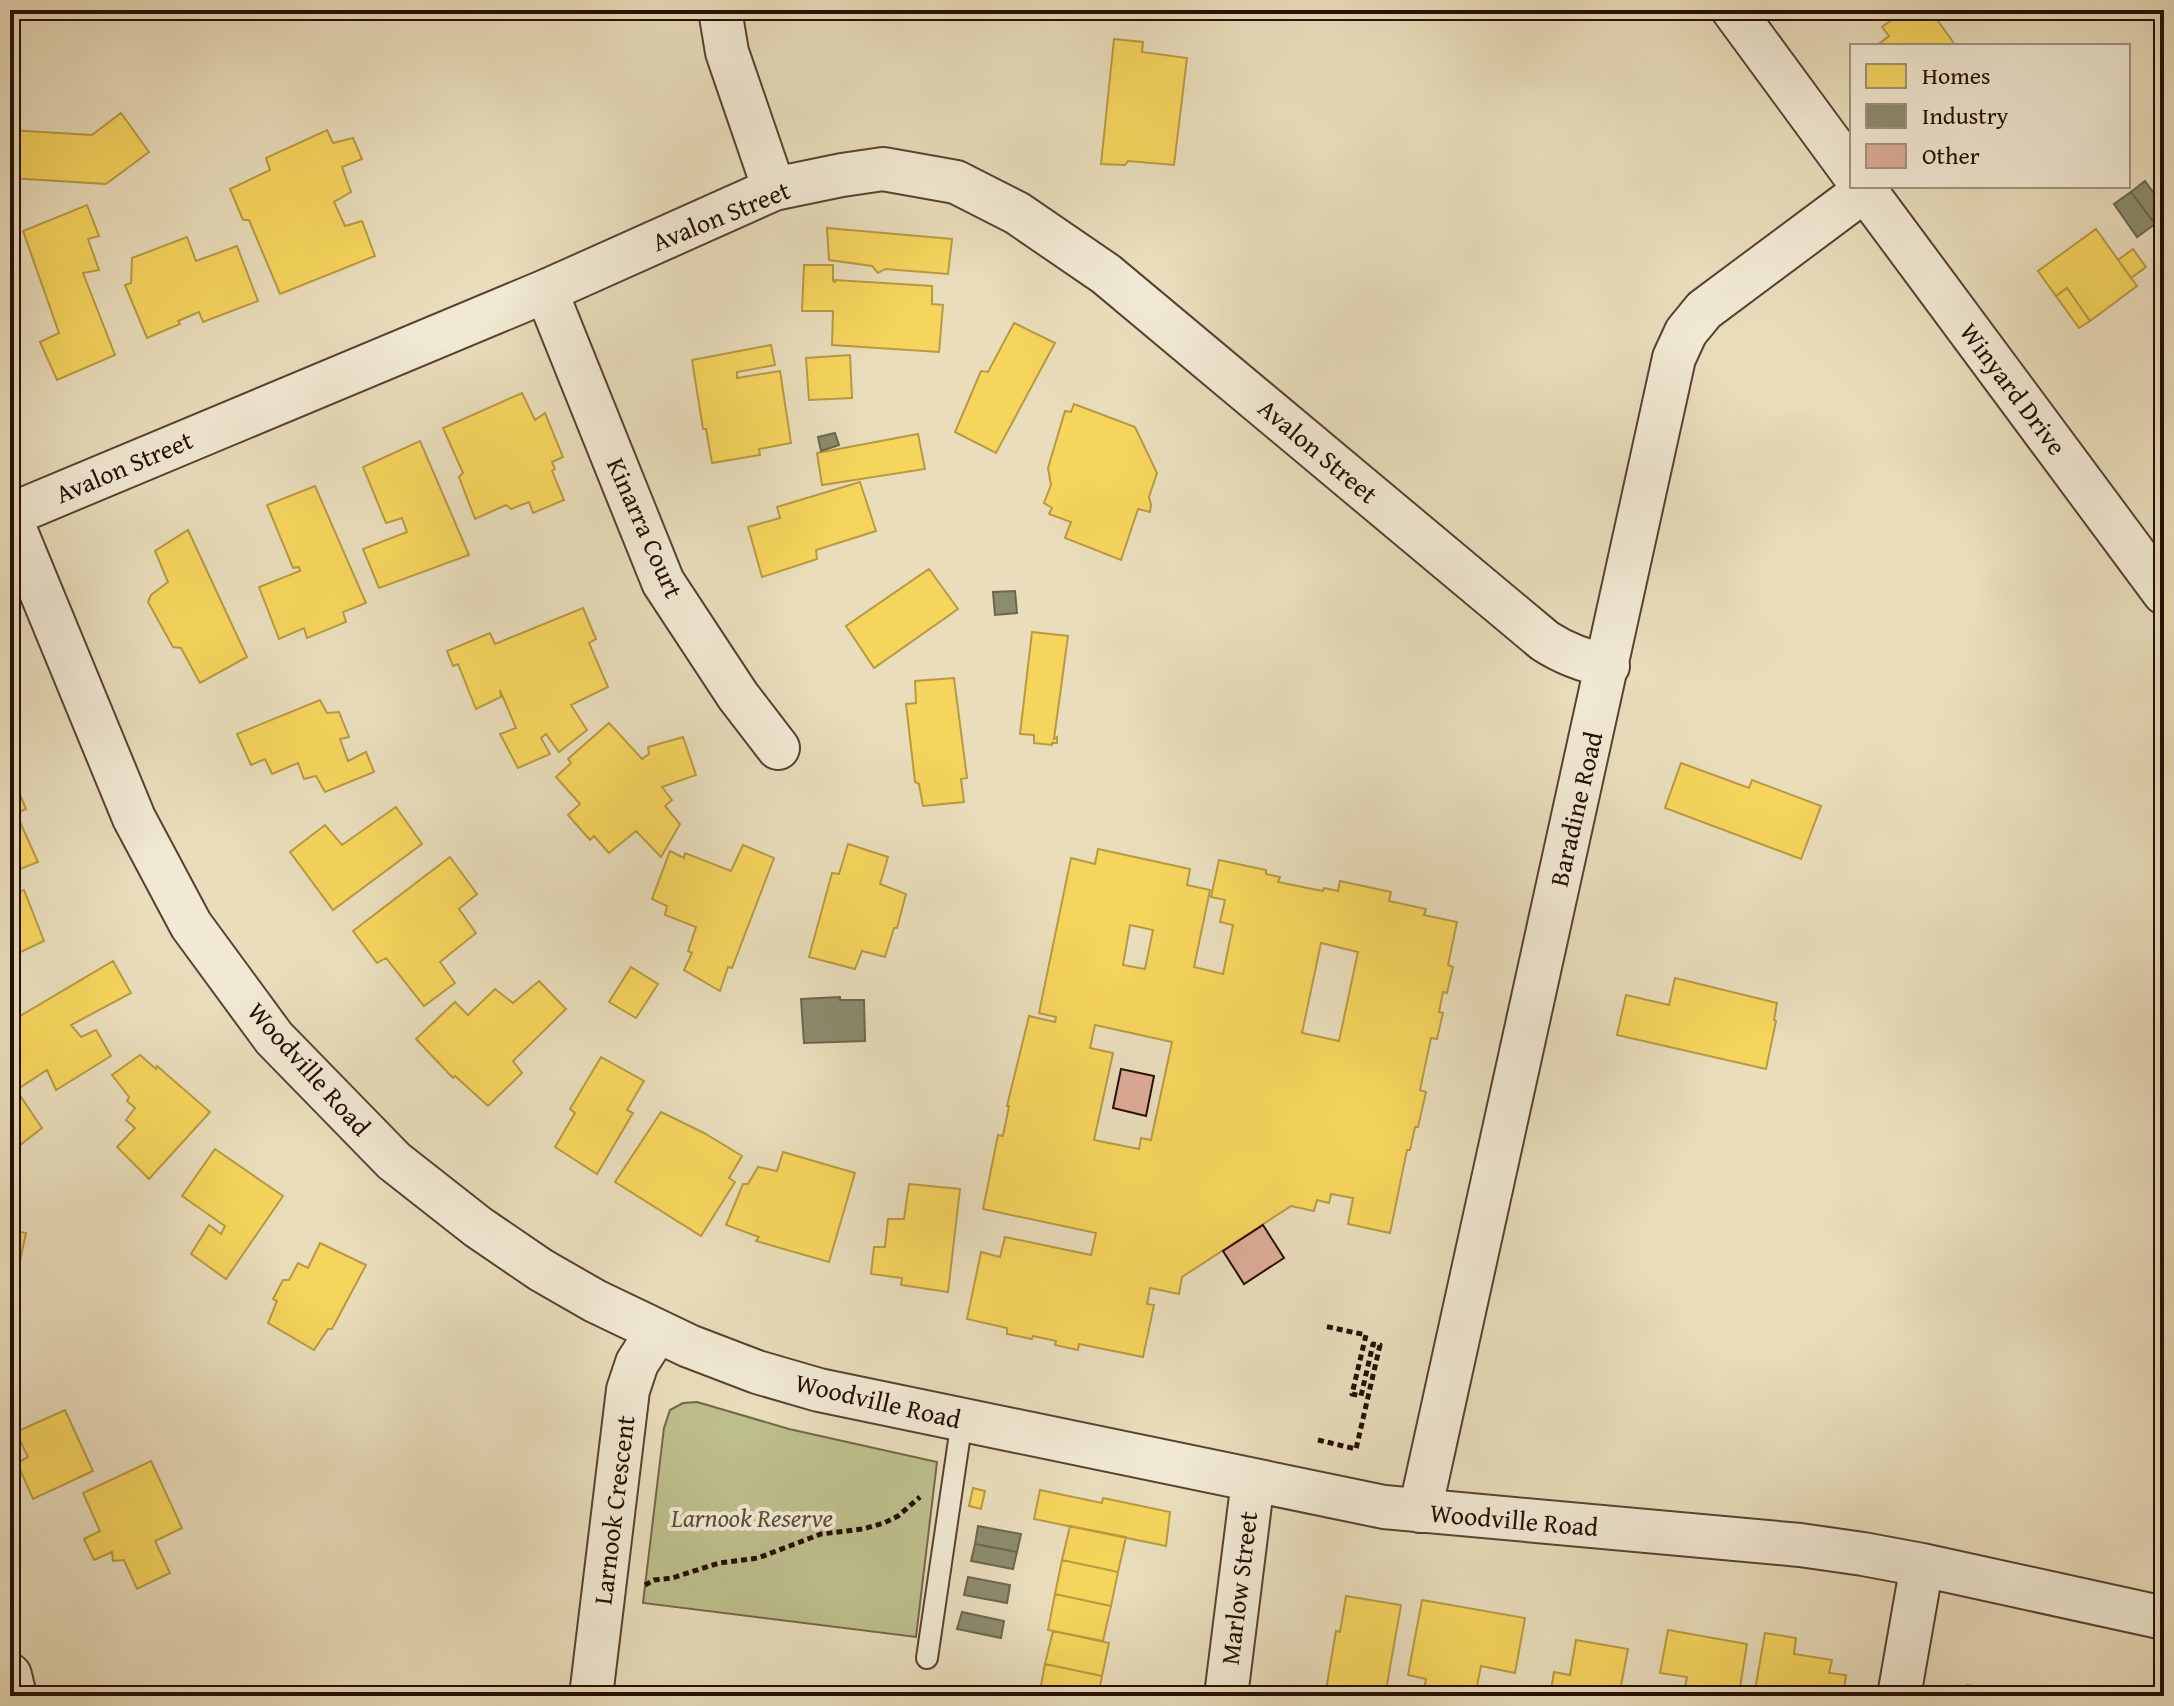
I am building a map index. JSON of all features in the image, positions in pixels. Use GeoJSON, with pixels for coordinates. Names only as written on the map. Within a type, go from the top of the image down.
{"type":"FeatureCollection","features":[{"type":"Feature","properties":{"kind":"street"},"geometry":{"type":"LineString","coordinates":[[720,10],[727,52],[774,189]]}},
{"type":"Feature","properties":{"kind":"street","name":"Winyard Drive"},"geometry":{"type":"LineString","coordinates":[[1733,10],[1850,169]]}},
{"type":"Feature","properties":{"kind":"street","name":"Avalon Street"},"geometry":{"type":"LineString","coordinates":[[10,516],[546,291],[774,189],[883,169],[956,182],[1017,213],[1106,274],[1545,641],[1566,654],[1608,666]]}},
{"type":"Feature","properties":{"kind":"street","name":"Baradine Road"},"geometry":{"type":"LineString","coordinates":[[1420,1511],[1674,358],[1686,332],[1704,310],[1854,188]]}},
{"type":"Feature","properties":{"kind":"street","name":"Winyard Drive"},"geometry":{"type":"LineString","coordinates":[[1864,188],[2164,593]]}},
{"type":"Feature","properties":{"kind":"street","name":"Kinarra Court"},"geometry":{"type":"LineString","coordinates":[[546,291],[663,582],[738,696],[778,748]]}},
{"type":"Feature","properties":{"kind":"street","name":"Woodville Road"},"geometry":{"type":"LineString","coordinates":[[10,516],[134,818],[191,925],[274,1038],[394,1161],[478,1227],[554,1278],[595,1301],[657,1332],[743,1367],[807,1386],[1332,1497],[1420,1511],[1800,1545],[1922,1565],[2164,1618]]}},
{"type":"Feature","properties":{"kind":"street","name":"Larnook Crescent"},"geometry":{"type":"LineString","coordinates":[[591,1696],[628,1390],[637,1363],[657,1332]]}},
{"type":"Feature","properties":{"kind":"street","name":"Marlow Street"},"geometry":{"type":"LineString","coordinates":[[1226,1696],[1253,1480]]}},
{"type":"Feature","properties":{"kind":"street"},"geometry":{"type":"LineString","coordinates":[[1899,1696],[1922,1565]]}},
{"type":"Feature","properties":{"kind":"street"},"geometry":{"type":"LineString","coordinates":[[10,1675],[15,1696]]}},
{"type":"Feature","properties":{"kind":"lane"},"geometry":{"type":"LineString","coordinates":[[927,1658],[962,1420]]}},
{"type":"Feature","properties":{"kind":"path"},"geometry":{"type":"LineString","coordinates":[[1318,1440],[1356,1449],[1380,1345],[1373,1344],[1361,1396],[1352,1394],[1366,1335],[1324,1326]]}},
{"type":"Feature","properties":{"kind":"path"},"geometry":{"type":"LineString","coordinates":[[639,1592],[654,1580],[683,1575],[719,1563],[758,1558],[821,1534],[884,1523],[915,1502],[955,1461]]}},
{"type":"Feature","properties":{"kind":"green space","name":"Larnook Reserve"},"geometry":{"type":"Polygon","coordinates":[[[697,1402],[789,1429],[937,1462],[916,1637],[643,1603],[664,1428],[670,1410],[683,1403],[697,1402]]]}},
{"type":"Feature","properties":{"kind":"building: Homes"},"geometry":{"type":"Polygon","coordinates":[[[1897,10],[1930,10],[1955,44],[1879,44],[1889,36],[1882,27],[1900,14],[1897,10]]]}},
{"type":"Feature","properties":{"kind":"building: Homes"},"geometry":{"type":"Polygon","coordinates":[[[1972,10],[2009,10],[1996,20],[1990,12],[1979,19],[1972,10]]]}},
{"type":"Feature","properties":{"kind":"building: Homes"},"geometry":{"type":"Polygon","coordinates":[[[1114,39],[1143,42],[1142,52],[1187,58],[1174,165],[1128,161],[1125,165],[1101,164],[1114,39]]]}},
{"type":"Feature","properties":{"kind":"building: Homes"},"geometry":{"type":"Polygon","coordinates":[[[121,113],[149,152],[106,184],[10,178],[10,130],[92,135],[121,113]]]}},
{"type":"Feature","properties":{"kind":"building: Homes"},"geometry":{"type":"Polygon","coordinates":[[[327,130],[333,143],[353,138],[362,159],[342,167],[351,192],[334,202],[345,226],[362,221],[375,256],[280,294],[249,220],[243,220],[230,189],[270,170],[266,158],[327,130]]]}},
{"type":"Feature","properties":{"kind":"building: Homes"},"geometry":{"type":"Polygon","coordinates":[[[87,205],[99,236],[88,239],[99,270],[83,273],[115,355],[57,380],[40,342],[59,333],[23,231],[87,205]]]}},
{"type":"Feature","properties":{"kind":"building: Homes"},"geometry":{"type":"Polygon","coordinates":[[[827,228],[952,239],[948,274],[885,269],[878,273],[872,266],[829,260],[827,228]]]}},
{"type":"Feature","properties":{"kind":"building: Homes"},"geometry":{"type":"Polygon","coordinates":[[[2096,229],[2137,286],[2090,321],[2067,288],[2056,296],[2038,271],[2096,229]]]}},
{"type":"Feature","properties":{"kind":"building: Homes"},"geometry":{"type":"Polygon","coordinates":[[[187,237],[196,261],[237,246],[258,301],[203,322],[199,312],[147,338],[125,285],[131,283],[132,258],[187,237]]]}},
{"type":"Feature","properties":{"kind":"building: Homes"},"geometry":{"type":"Polygon","coordinates":[[[2133,249],[2146,267],[2131,278],[2118,260],[2133,249]]]}},
{"type":"Feature","properties":{"kind":"building: Homes"},"geometry":{"type":"Polygon","coordinates":[[[804,265],[833,265],[835,282],[932,286],[932,304],[943,305],[939,352],[832,345],[833,311],[802,311],[804,265]]]}},
{"type":"Feature","properties":{"kind":"building: Homes"},"geometry":{"type":"Polygon","coordinates":[[[2067,288],[2090,321],[2079,328],[2056,296],[2067,288]]]}},
{"type":"Feature","properties":{"kind":"building: Homes"},"geometry":{"type":"Polygon","coordinates":[[[1014,323],[1055,343],[996,453],[955,432],[981,371],[988,372],[1014,323]]]}},
{"type":"Feature","properties":{"kind":"building: Homes"},"geometry":{"type":"Polygon","coordinates":[[[771,345],[775,365],[737,372],[737,378],[780,371],[791,443],[759,449],[760,455],[712,463],[692,360],[771,345]]]}},
{"type":"Feature","properties":{"kind":"building: Homes"},"geometry":{"type":"Polygon","coordinates":[[[850,355],[852,398],[809,400],[806,358],[850,355]]]}},
{"type":"Feature","properties":{"kind":"building: Homes"},"geometry":{"type":"Polygon","coordinates":[[[522,393],[535,420],[545,413],[563,457],[552,462],[555,469],[552,471],[564,500],[533,513],[529,502],[511,509],[506,505],[475,519],[459,477],[463,473],[443,428],[522,393]]]}},
{"type":"Feature","properties":{"kind":"building: Homes"},"geometry":{"type":"Polygon","coordinates":[[[1074,404],[1135,427],[1157,473],[1149,497],[1150,512],[1138,509],[1121,560],[1065,538],[1071,522],[1049,514],[1052,508],[1044,503],[1051,485],[1048,468],[1065,411],[1071,412],[1074,404]]]}},
{"type":"Feature","properties":{"kind":"building: Homes"},"geometry":{"type":"Polygon","coordinates":[[[918,434],[925,469],[822,485],[817,453],[918,434]]]}},
{"type":"Feature","properties":{"kind":"building: Homes"},"geometry":{"type":"Polygon","coordinates":[[[420,441],[469,555],[379,588],[363,549],[407,532],[402,518],[386,523],[363,467],[420,441]]]}},
{"type":"Feature","properties":{"kind":"building: Homes"},"geometry":{"type":"Polygon","coordinates":[[[860,482],[876,531],[816,550],[817,559],[762,577],[748,527],[780,518],[777,507],[860,482]]]}},
{"type":"Feature","properties":{"kind":"building: Homes"},"geometry":{"type":"Polygon","coordinates":[[[315,486],[366,603],[343,612],[346,622],[307,638],[304,628],[279,639],[259,587],[300,571],[299,567],[293,568],[267,505],[315,486]]]}},
{"type":"Feature","properties":{"kind":"building: Homes"},"geometry":{"type":"Polygon","coordinates":[[[188,530],[247,657],[200,683],[181,648],[173,647],[148,602],[151,595],[168,582],[155,551],[188,530]]]}},
{"type":"Feature","properties":{"kind":"building: Homes"},"geometry":{"type":"Polygon","coordinates":[[[929,569],[958,609],[874,668],[846,626],[929,569]]]}},
{"type":"Feature","properties":{"kind":"building: Homes"},"geometry":{"type":"Polygon","coordinates":[[[583,608],[596,639],[589,643],[608,687],[571,705],[587,730],[559,752],[546,734],[541,738],[550,754],[518,768],[500,734],[516,728],[500,690],[501,697],[476,709],[458,664],[453,666],[447,651],[490,633],[495,644],[583,608]]]}},
{"type":"Feature","properties":{"kind":"building: Homes"},"geometry":{"type":"Polygon","coordinates":[[[1032,632],[1068,636],[1054,739],[1057,737],[1057,743],[1052,745],[1034,743],[1034,735],[1020,734],[1032,632]]]}},
{"type":"Feature","properties":{"kind":"building: Homes"},"geometry":{"type":"Polygon","coordinates":[[[954,678],[967,778],[961,779],[964,802],[923,806],[919,784],[915,782],[906,704],[916,703],[915,681],[954,678]]]}},
{"type":"Feature","properties":{"kind":"building: Homes"},"geometry":{"type":"Polygon","coordinates":[[[320,700],[327,713],[339,712],[349,737],[340,739],[348,761],[366,752],[374,772],[325,792],[316,776],[304,779],[298,763],[272,774],[265,759],[251,765],[237,734],[320,700]]]}},
{"type":"Feature","properties":{"kind":"building: Homes"},"geometry":{"type":"Polygon","coordinates":[[[609,723],[642,759],[649,754],[648,747],[683,737],[696,775],[662,787],[672,800],[665,806],[680,824],[661,857],[636,831],[609,853],[594,836],[590,840],[568,815],[580,804],[556,777],[571,763],[568,759],[609,723]]]}},
{"type":"Feature","properties":{"kind":"building: Homes"},"geometry":{"type":"Polygon","coordinates":[[[1681,763],[1749,788],[1752,780],[1821,806],[1801,859],[1665,808],[1681,763]]]}},
{"type":"Feature","properties":{"kind":"building: Homes"},"geometry":{"type":"Polygon","coordinates":[[[14,780],[26,809],[16,813],[38,862],[10,873],[10,782],[14,780]]]}},
{"type":"Feature","properties":{"kind":"building: Homes"},"geometry":{"type":"Polygon","coordinates":[[[396,807],[422,844],[333,910],[290,852],[325,825],[342,845],[396,807]]]}},
{"type":"Feature","properties":{"kind":"building: Homes"},"geometry":{"type":"Polygon","coordinates":[[[848,844],[888,857],[880,884],[906,894],[885,957],[862,951],[855,969],[809,957],[832,873],[839,874],[848,844]]]}},
{"type":"Feature","properties":{"kind":"building: Homes"},"geometry":{"type":"Polygon","coordinates":[[[743,845],[774,858],[732,968],[728,967],[720,991],[684,970],[692,953],[688,951],[696,927],[665,915],[667,906],[652,899],[670,851],[684,858],[685,853],[731,871],[743,845]]]}},
{"type":"Feature","properties":{"kind":"building: Homes"},"geometry":{"type":"Polygon","coordinates":[[[1098,849],[1190,869],[1187,885],[1210,890],[1194,967],[1223,974],[1233,925],[1220,922],[1225,900],[1211,897],[1219,860],[1266,870],[1266,874],[1280,877],[1278,882],[1323,891],[1324,888],[1338,891],[1340,881],[1391,892],[1389,901],[1426,909],[1424,915],[1457,922],[1448,965],[1453,967],[1447,993],[1443,992],[1439,1012],[1443,1013],[1437,1039],[1431,1038],[1420,1090],[1426,1092],[1418,1127],[1415,1127],[1410,1150],[1407,1150],[1390,1233],[1348,1224],[1353,1198],[1331,1194],[1329,1203],[1317,1200],[1314,1211],[1291,1206],[1182,1277],[1179,1294],[1150,1288],[1147,1304],[1154,1305],[1143,1357],[1079,1344],[1078,1350],[1055,1345],[1056,1341],[1007,1334],[1007,1328],[967,1319],[981,1252],[1000,1257],[1005,1237],[1091,1255],[1096,1233],[983,1209],[998,1135],[1003,1136],[1007,1106],[1029,1016],[1055,1022],[1056,1017],[1039,1013],[1071,858],[1095,864],[1098,849]],[[1130,925],[1123,965],[1145,969],[1153,930],[1130,925]],[[1321,943],[1302,1033],[1339,1041],[1358,952],[1321,943]],[[1095,1025],[1090,1048],[1113,1053],[1094,1140],[1139,1149],[1141,1138],[1151,1140],[1172,1042],[1095,1025]]]}},
{"type":"Feature","properties":{"kind":"building: Homes"},"geometry":{"type":"Polygon","coordinates":[[[450,857],[477,894],[459,909],[476,933],[440,962],[455,983],[424,1006],[386,958],[377,963],[353,931],[450,857]]]}},
{"type":"Feature","properties":{"kind":"building: Homes"},"geometry":{"type":"Polygon","coordinates":[[[24,890],[44,941],[10,957],[10,896],[24,890]]]}},
{"type":"Feature","properties":{"kind":"building: Homes"},"geometry":{"type":"Polygon","coordinates":[[[113,961],[131,993],[71,1025],[81,1037],[96,1030],[111,1056],[56,1090],[47,1070],[18,1089],[10,1087],[10,1022],[113,961]]]}},
{"type":"Feature","properties":{"kind":"building: Homes"},"geometry":{"type":"Polygon","coordinates":[[[631,967],[658,984],[636,1018],[609,1002],[631,967]]]}},
{"type":"Feature","properties":{"kind":"building: Homes"},"geometry":{"type":"Polygon","coordinates":[[[1675,978],[1777,1003],[1766,1069],[1617,1035],[1626,995],[1669,1005],[1675,978]]]}},
{"type":"Feature","properties":{"kind":"building: Homes"},"geometry":{"type":"Polygon","coordinates":[[[539,981],[566,1009],[513,1061],[522,1073],[488,1106],[455,1076],[453,1078],[416,1039],[455,1002],[468,1015],[495,989],[513,1003],[539,981]]]}},
{"type":"Feature","properties":{"kind":"building: Homes"},"geometry":{"type":"Polygon","coordinates":[[[140,1055],[210,1112],[149,1179],[117,1147],[135,1128],[126,1120],[135,1108],[127,1101],[129,1097],[112,1075],[140,1055]]]}},
{"type":"Feature","properties":{"kind":"building: Homes"},"geometry":{"type":"Polygon","coordinates":[[[601,1057],[644,1081],[627,1110],[633,1113],[597,1174],[555,1147],[575,1113],[570,1109],[601,1057]]]}},
{"type":"Feature","properties":{"kind":"building: Homes"},"geometry":{"type":"Polygon","coordinates":[[[10,1096],[21,1097],[42,1128],[10,1153],[10,1096]]]}},
{"type":"Feature","properties":{"kind":"building: Homes"},"geometry":{"type":"Polygon","coordinates":[[[661,1112],[742,1156],[729,1178],[735,1182],[701,1236],[615,1182],[661,1112]]]}},
{"type":"Feature","properties":{"kind":"building: Homes"},"geometry":{"type":"Polygon","coordinates":[[[215,1149],[283,1196],[226,1279],[191,1254],[209,1225],[221,1234],[225,1226],[182,1196],[215,1149]]]}},
{"type":"Feature","properties":{"kind":"building: Homes"},"geometry":{"type":"Polygon","coordinates":[[[783,1152],[855,1173],[829,1262],[756,1241],[759,1237],[726,1225],[743,1184],[748,1184],[758,1167],[777,1171],[783,1152]]]}},
{"type":"Feature","properties":{"kind":"building: Homes"},"geometry":{"type":"Polygon","coordinates":[[[909,1184],[960,1189],[948,1292],[901,1285],[902,1278],[871,1274],[874,1247],[885,1247],[888,1219],[904,1219],[909,1184]]]}},
{"type":"Feature","properties":{"kind":"building: Homes"},"geometry":{"type":"Polygon","coordinates":[[[10,1230],[26,1233],[13,1293],[10,1293],[10,1230]]]}},
{"type":"Feature","properties":{"kind":"building: Homes"},"geometry":{"type":"Polygon","coordinates":[[[320,1243],[366,1265],[332,1329],[328,1329],[314,1350],[268,1323],[277,1301],[273,1299],[283,1280],[289,1280],[298,1263],[308,1268],[320,1243]]]}},
{"type":"Feature","properties":{"kind":"building: Homes"},"geometry":{"type":"Polygon","coordinates":[[[65,1410],[93,1471],[33,1499],[17,1463],[28,1457],[16,1432],[65,1410]]]}},
{"type":"Feature","properties":{"kind":"building: Homes"},"geometry":{"type":"Polygon","coordinates":[[[151,1461],[182,1528],[155,1541],[170,1573],[137,1589],[124,1560],[113,1561],[112,1552],[94,1560],[84,1539],[100,1531],[83,1493],[151,1461]]]}},
{"type":"Feature","properties":{"kind":"building: Homes"},"geometry":{"type":"Polygon","coordinates":[[[973,1488],[985,1491],[981,1509],[969,1506],[973,1488]]]}},
{"type":"Feature","properties":{"kind":"building: Homes"},"geometry":{"type":"Polygon","coordinates":[[[1040,1490],[1102,1503],[1103,1498],[1170,1512],[1166,1546],[1034,1519],[1040,1490]]]}},
{"type":"Feature","properties":{"kind":"building: Homes"},"geometry":{"type":"Polygon","coordinates":[[[1070,1526],[1126,1537],[1118,1572],[1062,1560],[1070,1526]]]}},
{"type":"Feature","properties":{"kind":"building: Homes"},"geometry":{"type":"Polygon","coordinates":[[[1062,1560],[1118,1572],[1111,1606],[1055,1594],[1062,1560]]]}},
{"type":"Feature","properties":{"kind":"building: Homes"},"geometry":{"type":"Polygon","coordinates":[[[1055,1594],[1111,1606],[1103,1641],[1048,1630],[1055,1594]]]}},
{"type":"Feature","properties":{"kind":"building: Homes"},"geometry":{"type":"Polygon","coordinates":[[[1346,1596],[1401,1605],[1385,1696],[1325,1696],[1336,1631],[1340,1632],[1346,1596]]]}},
{"type":"Feature","properties":{"kind":"building: Homes"},"geometry":{"type":"Polygon","coordinates":[[[1422,1600],[1525,1618],[1515,1673],[1481,1666],[1475,1696],[1424,1689],[1426,1679],[1408,1675],[1422,1600]]]}},
{"type":"Feature","properties":{"kind":"building: Homes"},"geometry":{"type":"Polygon","coordinates":[[[1668,1630],[1747,1644],[1740,1687],[1733,1686],[1731,1696],[1683,1696],[1687,1677],[1660,1673],[1668,1630]]]}},
{"type":"Feature","properties":{"kind":"building: Homes"},"geometry":{"type":"Polygon","coordinates":[[[1053,1631],[1109,1643],[1102,1676],[1045,1664],[1053,1631]]]}},
{"type":"Feature","properties":{"kind":"building: Homes"},"geometry":{"type":"Polygon","coordinates":[[[1765,1633],[1796,1638],[1794,1654],[1832,1660],[1829,1673],[1846,1675],[1843,1696],[1754,1696],[1765,1633]]]}},
{"type":"Feature","properties":{"kind":"building: Homes"},"geometry":{"type":"Polygon","coordinates":[[[1576,1640],[1628,1649],[1619,1696],[1550,1696],[1554,1672],[1570,1675],[1576,1640]]]}},
{"type":"Feature","properties":{"kind":"building: Homes"},"geometry":{"type":"Polygon","coordinates":[[[1045,1664],[1102,1676],[1098,1696],[1039,1696],[1045,1664]]]}},
{"type":"Feature","properties":{"kind":"building: Homes"},"geometry":{"type":"Polygon","coordinates":[[[1967,1685],[2027,1696],[1966,1696],[1967,1685]]]}},
{"type":"Feature","properties":{"kind":"building: Homes"},"geometry":{"type":"Polygon","coordinates":[[[2036,1689],[2069,1695],[2069,1696],[2035,1696],[2036,1689]]]}},
{"type":"Feature","properties":{"kind":"building: Industry"},"geometry":{"type":"Polygon","coordinates":[[[2145,181],[2164,207],[2164,218],[2155,224],[2131,192],[2145,181]]]}},
{"type":"Feature","properties":{"kind":"building: Industry"},"geometry":{"type":"Polygon","coordinates":[[[2131,192],[2155,224],[2137,237],[2114,204],[2131,192]]]}},
{"type":"Feature","properties":{"kind":"building: Industry"},"geometry":{"type":"Polygon","coordinates":[[[835,433],[839,445],[821,451],[818,437],[835,433]]]}},
{"type":"Feature","properties":{"kind":"building: Industry"},"geometry":{"type":"Polygon","coordinates":[[[1015,591],[1017,613],[995,615],[993,592],[1015,591]]]}},
{"type":"Feature","properties":{"kind":"building: Industry"},"geometry":{"type":"Polygon","coordinates":[[[840,997],[840,1000],[864,1000],[865,1041],[804,1043],[801,999],[840,997]]]}},
{"type":"Feature","properties":{"kind":"building: Industry"},"geometry":{"type":"Polygon","coordinates":[[[978,1526],[1021,1534],[1017,1552],[975,1544],[978,1526]]]}},
{"type":"Feature","properties":{"kind":"building: Industry"},"geometry":{"type":"Polygon","coordinates":[[[975,1544],[1017,1552],[1013,1569],[971,1561],[975,1544]]]}},
{"type":"Feature","properties":{"kind":"building: Industry"},"geometry":{"type":"Polygon","coordinates":[[[968,1577],[1010,1585],[1007,1603],[964,1595],[968,1577]]]}},
{"type":"Feature","properties":{"kind":"building: Industry"},"geometry":{"type":"Polygon","coordinates":[[[962,1612],[1004,1621],[1001,1638],[957,1629],[962,1612]]]}},
{"type":"Feature","properties":{"kind":"building: Other"},"geometry":{"type":"Polygon","coordinates":[[[1121,1069],[1154,1076],[1146,1116],[1113,1108],[1121,1069]]]}},
{"type":"Feature","properties":{"kind":"building: Other"},"geometry":{"type":"Polygon","coordinates":[[[1263,1225],[1284,1258],[1244,1284],[1223,1251],[1263,1225]]]}}]}
